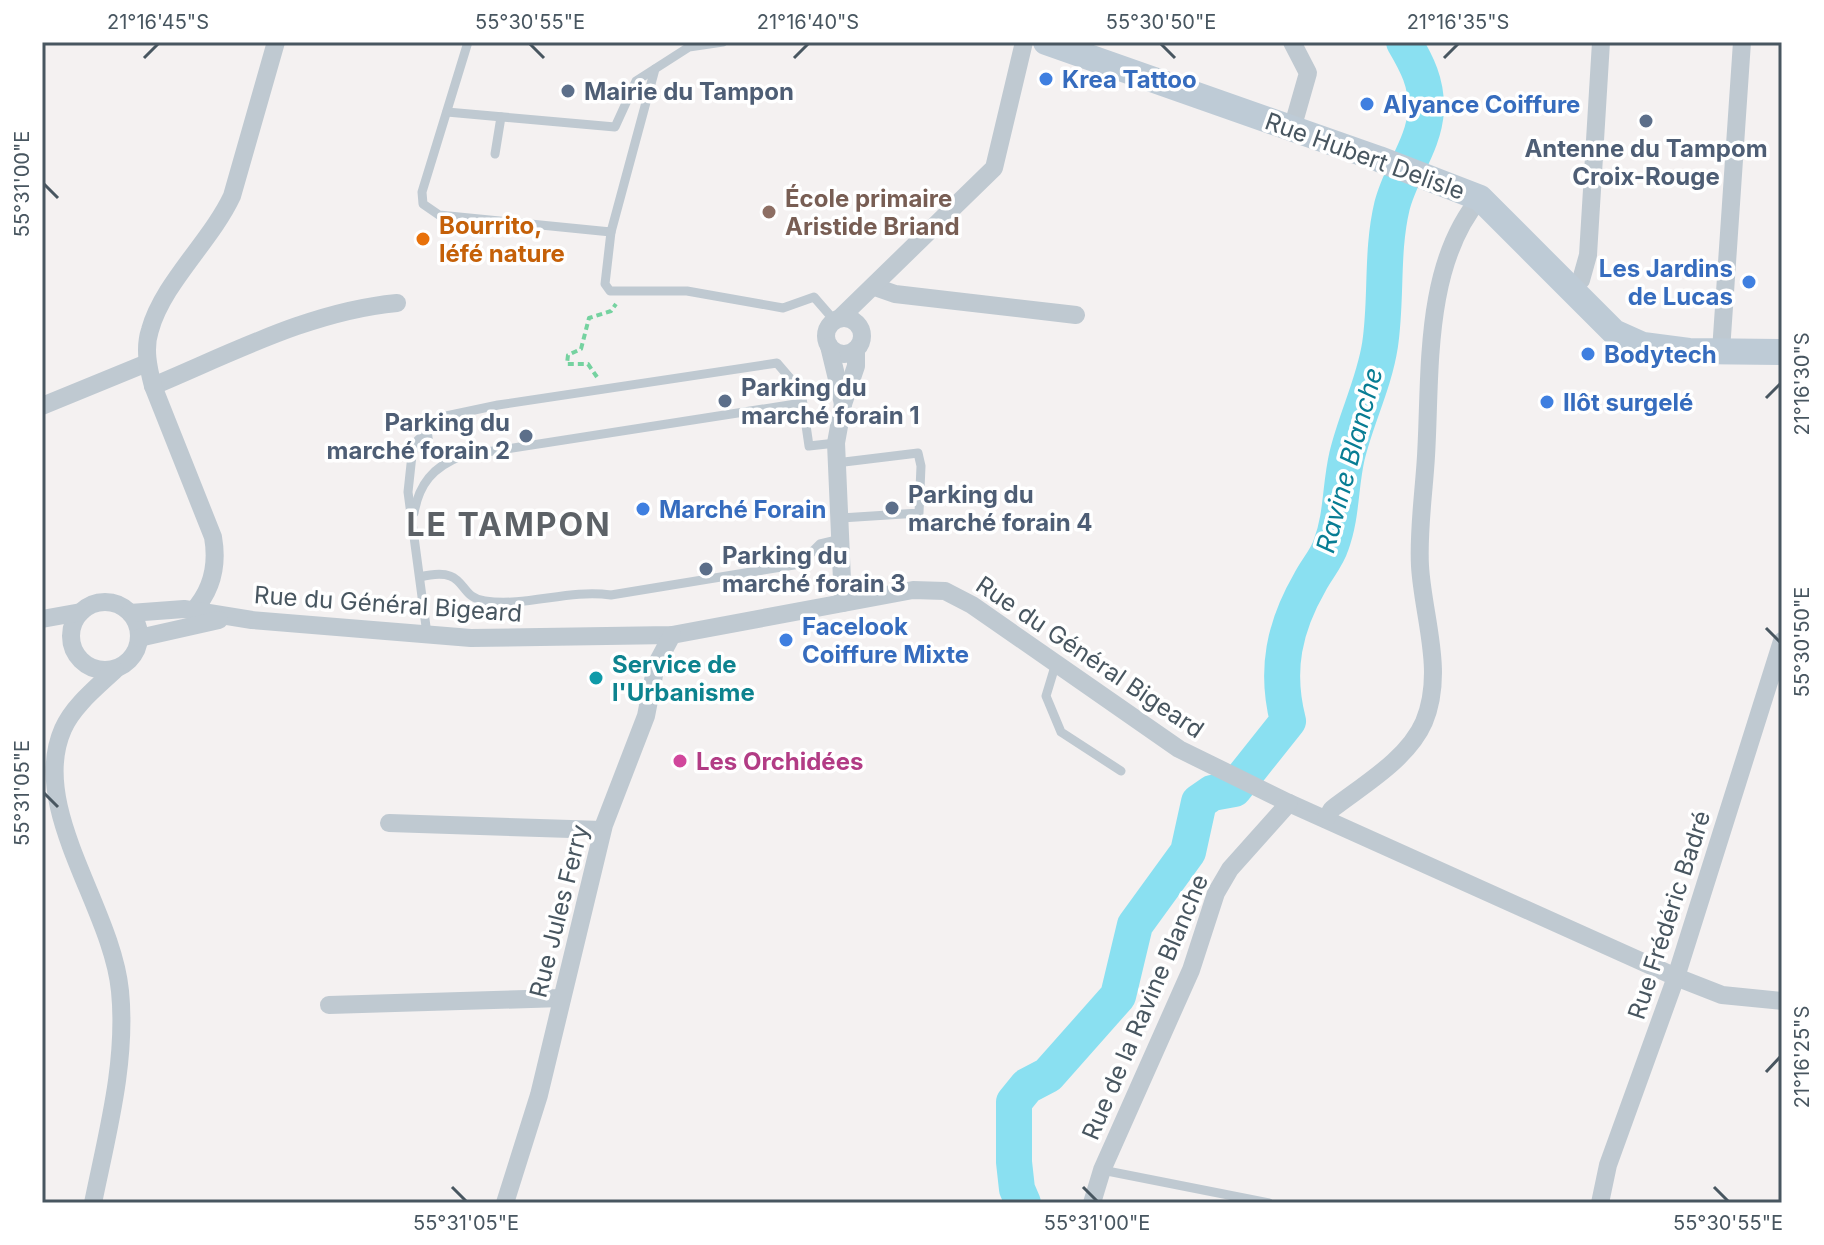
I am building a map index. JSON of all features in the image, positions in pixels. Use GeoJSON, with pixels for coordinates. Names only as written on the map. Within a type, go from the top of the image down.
{"type":"FeatureCollection","features":[{"type":"Feature","properties":{"kind":"main road","name":"Rue Hubert Delisle"},"geometry":{"type":"LineString","coordinates":[[1046,42],[1085,49],[1471,194],[1614,332],[1643,345],[1782,352]]}},
{"type":"Feature","properties":{"kind":"street"},"geometry":{"type":"LineString","coordinates":[[193,611],[215,569],[213,537],[153,386],[147,363],[149,331],[159,308],[223,217],[232,196],[276,42]]}},
{"type":"Feature","properties":{"kind":"street"},"geometry":{"type":"LineString","coordinates":[[843,404],[827,329],[875,287],[994,168],[1024,42]]}},
{"type":"Feature","properties":{"kind":"street"},"geometry":{"type":"LineString","coordinates":[[1292,42],[1308,73],[1292,129]]}},
{"type":"Feature","properties":{"kind":"street"},"geometry":{"type":"LineString","coordinates":[[1571,291],[1581,280],[1588,255],[1601,42]]}},
{"type":"Feature","properties":{"kind":"street"},"geometry":{"type":"LineString","coordinates":[[1721,351],[1742,42]]}},
{"type":"Feature","properties":{"kind":"street"},"geometry":{"type":"LineString","coordinates":[[1326,819],[1332,809],[1404,750],[1423,725],[1433,695],[1434,665],[1420,561],[1435,314],[1471,194]]}},
{"type":"Feature","properties":{"kind":"street"},"geometry":{"type":"LineString","coordinates":[[875,287],[895,294],[1076,315]]}},
{"type":"Feature","properties":{"kind":"street"},"geometry":{"type":"LineString","coordinates":[[153,386],[316,318],[353,307],[397,303]]}},
{"type":"Feature","properties":{"kind":"street"},"geometry":{"type":"LineString","coordinates":[[837,319],[852,319],[860,327],[862,338],[856,349],[856,366],[843,404],[836,443],[843,603]]}},
{"type":"Feature","properties":{"kind":"street"},"geometry":{"type":"LineString","coordinates":[[829,346],[840,353],[856,349]]}},
{"type":"Feature","properties":{"kind":"street"},"geometry":{"type":"LineString","coordinates":[[42,406],[147,363]]}},
{"type":"Feature","properties":{"kind":"street","name":"Rue du Général Bigeard"},"geometry":{"type":"LineString","coordinates":[[130,613],[193,611],[230,618],[471,638],[672,635],[913,590],[945,591],[972,605],[1179,749],[1256,788],[1676,977],[1722,995],[1782,1001]]}},
{"type":"Feature","properties":{"kind":"street"},"geometry":{"type":"LineString","coordinates":[[44,619],[81,612],[100,602],[111,602],[130,613],[139,638],[134,655],[76,709],[63,729],[53,766],[55,804],[112,943],[120,992],[121,1038],[114,1098],[93,1203]]}},
{"type":"Feature","properties":{"kind":"street"},"geometry":{"type":"LineString","coordinates":[[81,612],[71,633],[74,651],[86,665],[95,669],[115,670]]}},
{"type":"Feature","properties":{"kind":"street","name":"Rue du Général Bigeard"},"geometry":{"type":"LineString","coordinates":[[139,638],[230,618]]}},
{"type":"Feature","properties":{"kind":"street"},"geometry":{"type":"LineString","coordinates":[[44,619],[71,633]]}},
{"type":"Feature","properties":{"kind":"street","name":"Rue Jules Ferry"},"geometry":{"type":"LineString","coordinates":[[505,1203],[539,1095],[602,830],[646,716],[656,665],[672,635]]}},
{"type":"Feature","properties":{"kind":"street","name":"Rue Frédéric Badré"},"geometry":{"type":"LineString","coordinates":[[1600,1203],[1608,1165],[1676,977],[1782,641]]}},
{"type":"Feature","properties":{"kind":"street"},"geometry":{"type":"LineString","coordinates":[[76,709],[86,665]]}},
{"type":"Feature","properties":{"kind":"street","name":"Rue de la Ravine Blanche"},"geometry":{"type":"LineString","coordinates":[[1092,1203],[1102,1170],[1191,970],[1216,893],[1230,869],[1289,803]]}},
{"type":"Feature","properties":{"kind":"street"},"geometry":{"type":"LineString","coordinates":[[389,823],[602,830]]}},
{"type":"Feature","properties":{"kind":"street"},"geometry":{"type":"LineString","coordinates":[[329,1005],[562,998]]}},
{"type":"Feature","properties":{"kind":"lane"},"geometry":{"type":"LineString","coordinates":[[468,42],[422,192],[423,204],[428,211],[439,215],[611,232]]}},
{"type":"Feature","properties":{"kind":"lane"},"geometry":{"type":"LineString","coordinates":[[447,112],[615,127],[636,81],[689,47],[723,42]]}},
{"type":"Feature","properties":{"kind":"lane"},"geometry":{"type":"LineString","coordinates":[[655,69],[611,232],[605,284],[610,291],[687,291],[783,308],[814,297],[837,319]]}},
{"type":"Feature","properties":{"kind":"lane"},"geometry":{"type":"LineString","coordinates":[[495,154],[501,117]]}},
{"type":"Feature","properties":{"kind":"lane"},"geometry":{"type":"LineString","coordinates":[[427,634],[408,492],[409,471],[415,447],[427,429],[446,416],[498,405],[777,363],[797,381],[809,446],[836,443]]}},
{"type":"Feature","properties":{"kind":"lane"},"geometry":{"type":"LineString","coordinates":[[414,519],[421,486],[451,460],[802,403]]}},
{"type":"Feature","properties":{"kind":"lane"},"geometry":{"type":"LineString","coordinates":[[427,429],[429,446],[451,460]]}},
{"type":"Feature","properties":{"kind":"lane"},"geometry":{"type":"LineString","coordinates":[[836,463],[918,453],[921,466],[919,513],[841,518]]}},
{"type":"Feature","properties":{"kind":"lane"},"geometry":{"type":"LineString","coordinates":[[420,577],[438,573],[453,575],[479,601],[497,603],[586,592],[611,595],[800,564],[820,544],[842,539]]}},
{"type":"Feature","properties":{"kind":"lane"},"geometry":{"type":"LineString","coordinates":[[1056,663],[1046,696],[1061,732],[1121,771]]}},
{"type":"Feature","properties":{"kind":"lane"},"geometry":{"type":"LineString","coordinates":[[1102,1170],[1269,1203]]}},
{"type":"Feature","properties":{"kind":"path"},"geometry":{"type":"LineString","coordinates":[[599,391],[598,379],[588,364],[567,364],[568,355],[581,349],[589,318],[615,309],[619,291]]}},
{"type":"Feature","properties":{"kind":"waterway","name":"Ravine Blanche"},"geometry":{"type":"LineString","coordinates":[[1023,1203],[1017,1189],[1014,1162],[1014,1102],[1027,1086],[1048,1075],[1118,996],[1135,925],[1188,852],[1199,802],[1212,793],[1234,789],[1288,721],[1282,684],[1284,649],[1301,599],[1327,555],[1335,534],[1347,456],[1380,345],[1386,241],[1392,206],[1424,123],[1426,100],[1423,82],[1404,42]]}},
{"type":"Feature","properties":{"kind":"place","name":"Krea Tattoo"},"geometry":{"type":"Point","coordinates":[1046,79]}},
{"type":"Feature","properties":{"kind":"place","name":"Mairie du Tampon"},"geometry":{"type":"Point","coordinates":[568,91]}},
{"type":"Feature","properties":{"kind":"place","name":"Alyance Coiffure"},"geometry":{"type":"Point","coordinates":[1367,104]}},
{"type":"Feature","properties":{"kind":"place","name":"Antenne du Tampom Croix-Rouge"},"geometry":{"type":"Point","coordinates":[1646,121]}},
{"type":"Feature","properties":{"kind":"place","name":"École primaire Aristide Briand"},"geometry":{"type":"Point","coordinates":[769,212]}},
{"type":"Feature","properties":{"kind":"place","name":"Bourrito, léfé nature"},"geometry":{"type":"Point","coordinates":[423,239]}},
{"type":"Feature","properties":{"kind":"place","name":"Les Jardins de Lucas"},"geometry":{"type":"Point","coordinates":[1749,282]}},
{"type":"Feature","properties":{"kind":"place","name":"Bodytech"},"geometry":{"type":"Point","coordinates":[1588,354]}},
{"type":"Feature","properties":{"kind":"place","name":"Parking du marché forain 1"},"geometry":{"type":"Point","coordinates":[725,401]}},
{"type":"Feature","properties":{"kind":"place","name":"Ilôt surgelé"},"geometry":{"type":"Point","coordinates":[1547,402]}},
{"type":"Feature","properties":{"kind":"place","name":"Parking du marché forain 2"},"geometry":{"type":"Point","coordinates":[526,436]}},
{"type":"Feature","properties":{"kind":"place","name":"Parking du marché forain 4"},"geometry":{"type":"Point","coordinates":[892,508]}},
{"type":"Feature","properties":{"kind":"place","name":"Marché Forain"},"geometry":{"type":"Point","coordinates":[643,509]}},
{"type":"Feature","properties":{"kind":"place","name":"Parking du marché forain 3"},"geometry":{"type":"Point","coordinates":[706,569]}},
{"type":"Feature","properties":{"kind":"place","name":"Facelook Coiffure Mixte"},"geometry":{"type":"Point","coordinates":[786,640]}},
{"type":"Feature","properties":{"kind":"place","name":"Service de l'Urbanisme"},"geometry":{"type":"Point","coordinates":[596,678]}},
{"type":"Feature","properties":{"kind":"place","name":"Les Orchidées"},"geometry":{"type":"Point","coordinates":[680,761]}},
{"type":"Feature","properties":{"kind":"district","name":"LE TAMPON"},"geometry":{"type":"Point","coordinates":[509,524]}}]}
